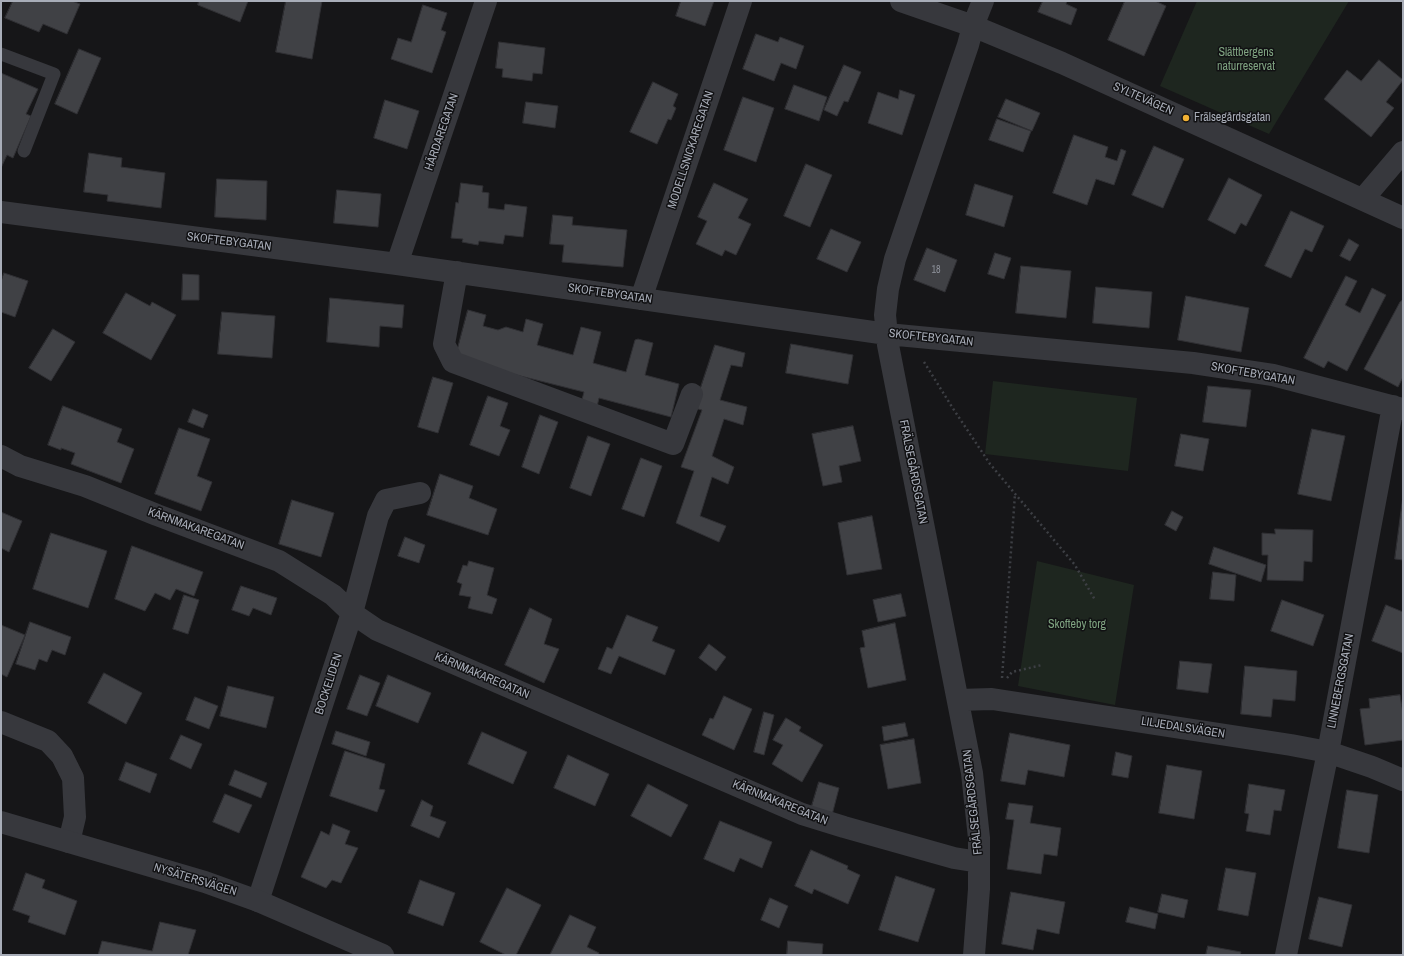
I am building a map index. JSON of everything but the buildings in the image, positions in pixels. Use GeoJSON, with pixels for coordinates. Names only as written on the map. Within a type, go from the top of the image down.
{"type":"FeatureCollection","features":[{"type":"Feature","properties":{"kind":"street","name":"HÄRDAREGATAN"},"geometry":{"type":"LineString","coordinates":[[397,264],[486,1]]}},
{"type":"Feature","properties":{"kind":"street","name":"MODELLSNICKAREGATAN"},"geometry":{"type":"LineString","coordinates":[[641,299],[741,1]]}},
{"type":"Feature","properties":{"kind":"street","name":"SYLTEVÄGEN"},"geometry":{"type":"LineString","coordinates":[[901,1],[973,26],[1062,63],[1403,218]]}},
{"type":"Feature","properties":{"kind":"street","name":"FRÄLSEGÅRDSGATAN"},"geometry":{"type":"LineString","coordinates":[[974,955],[980,889],[979,838],[972,774],[887,334],[885,315],[888,289],[895,259],[968,45],[973,26],[983,1]]}},
{"type":"Feature","properties":{"kind":"street"},"geometry":{"type":"LineString","coordinates":[[1363,199],[1403,152]]}},
{"type":"Feature","properties":{"kind":"street","name":"SKOFTEBYGATAN"},"geometry":{"type":"LineString","coordinates":[[1,212],[457,272],[887,334],[1192,363],[1273,375],[1398,407]]}},
{"type":"Feature","properties":{"kind":"street"},"geometry":{"type":"LineString","coordinates":[[457,272],[444,344],[452,362],[673,444],[692,394]]}},
{"type":"Feature","properties":{"kind":"street","name":"LINNEBERGSGATAN"},"geometry":{"type":"LineString","coordinates":[[1286,955],[1398,407]]}},
{"type":"Feature","properties":{"kind":"street","name":"KÄRNMAKAREGATAN"},"geometry":{"type":"LineString","coordinates":[[1,456],[20,466],[85,486],[279,561],[333,595],[352,613],[377,630],[802,814],[844,828],[954,858],[979,862]]}},
{"type":"Feature","properties":{"kind":"street","name":"BOCKELIDEN"},"geometry":{"type":"LineString","coordinates":[[258,900],[352,613],[378,516],[386,500],[420,493]]}},
{"type":"Feature","properties":{"kind":"street","name":"LILJEDALSVÄGEN"},"geometry":{"type":"LineString","coordinates":[[958,700],[992,699],[1291,745],[1328,752],[1372,767],[1403,780]]}},
{"type":"Feature","properties":{"kind":"street"},"geometry":{"type":"LineString","coordinates":[[1,722],[48,741],[62,756],[73,778],[75,817],[69,842]]}},
{"type":"Feature","properties":{"kind":"street","name":"NYSÄTERSVÄGEN"},"geometry":{"type":"LineString","coordinates":[[1,822],[206,882],[258,900],[383,955]]}},
{"type":"Feature","properties":{"kind":"lane"},"geometry":{"type":"LineString","coordinates":[[1,54],[54,74],[24,151]]}},
{"type":"Feature","properties":{"kind":"path"},"geometry":{"type":"LineString","coordinates":[[922,358],[952,408],[990,464],[1075,565],[1095,600]]}},
{"type":"Feature","properties":{"kind":"path"},"geometry":{"type":"LineString","coordinates":[[1001,685],[1015,494]]}},
{"type":"Feature","properties":{"kind":"path"},"geometry":{"type":"LineString","coordinates":[[1005,681],[1012,672],[1042,665]]}},
{"type":"Feature","properties":{"kind":"green space","name":"Slättbergens naturreservat"},"geometry":{"type":"Polygon","coordinates":[[[1197,1],[1349,1],[1269,134],[1160,86],[1197,1]]]}},
{"type":"Feature","properties":{"kind":"green space"},"geometry":{"type":"Polygon","coordinates":[[[993,381],[1137,398],[1128,471],[985,454],[993,381]]]}},
{"type":"Feature","properties":{"kind":"green space","name":"Skofteby torg"},"geometry":{"type":"Polygon","coordinates":[[[1037,561],[1134,585],[1115,705],[1018,686],[1037,561]]]}},
{"type":"Feature","properties":{"kind":"place","name":"Frälsegårdsgatan"},"geometry":{"type":"Point","coordinates":[1186,118]}}]}
